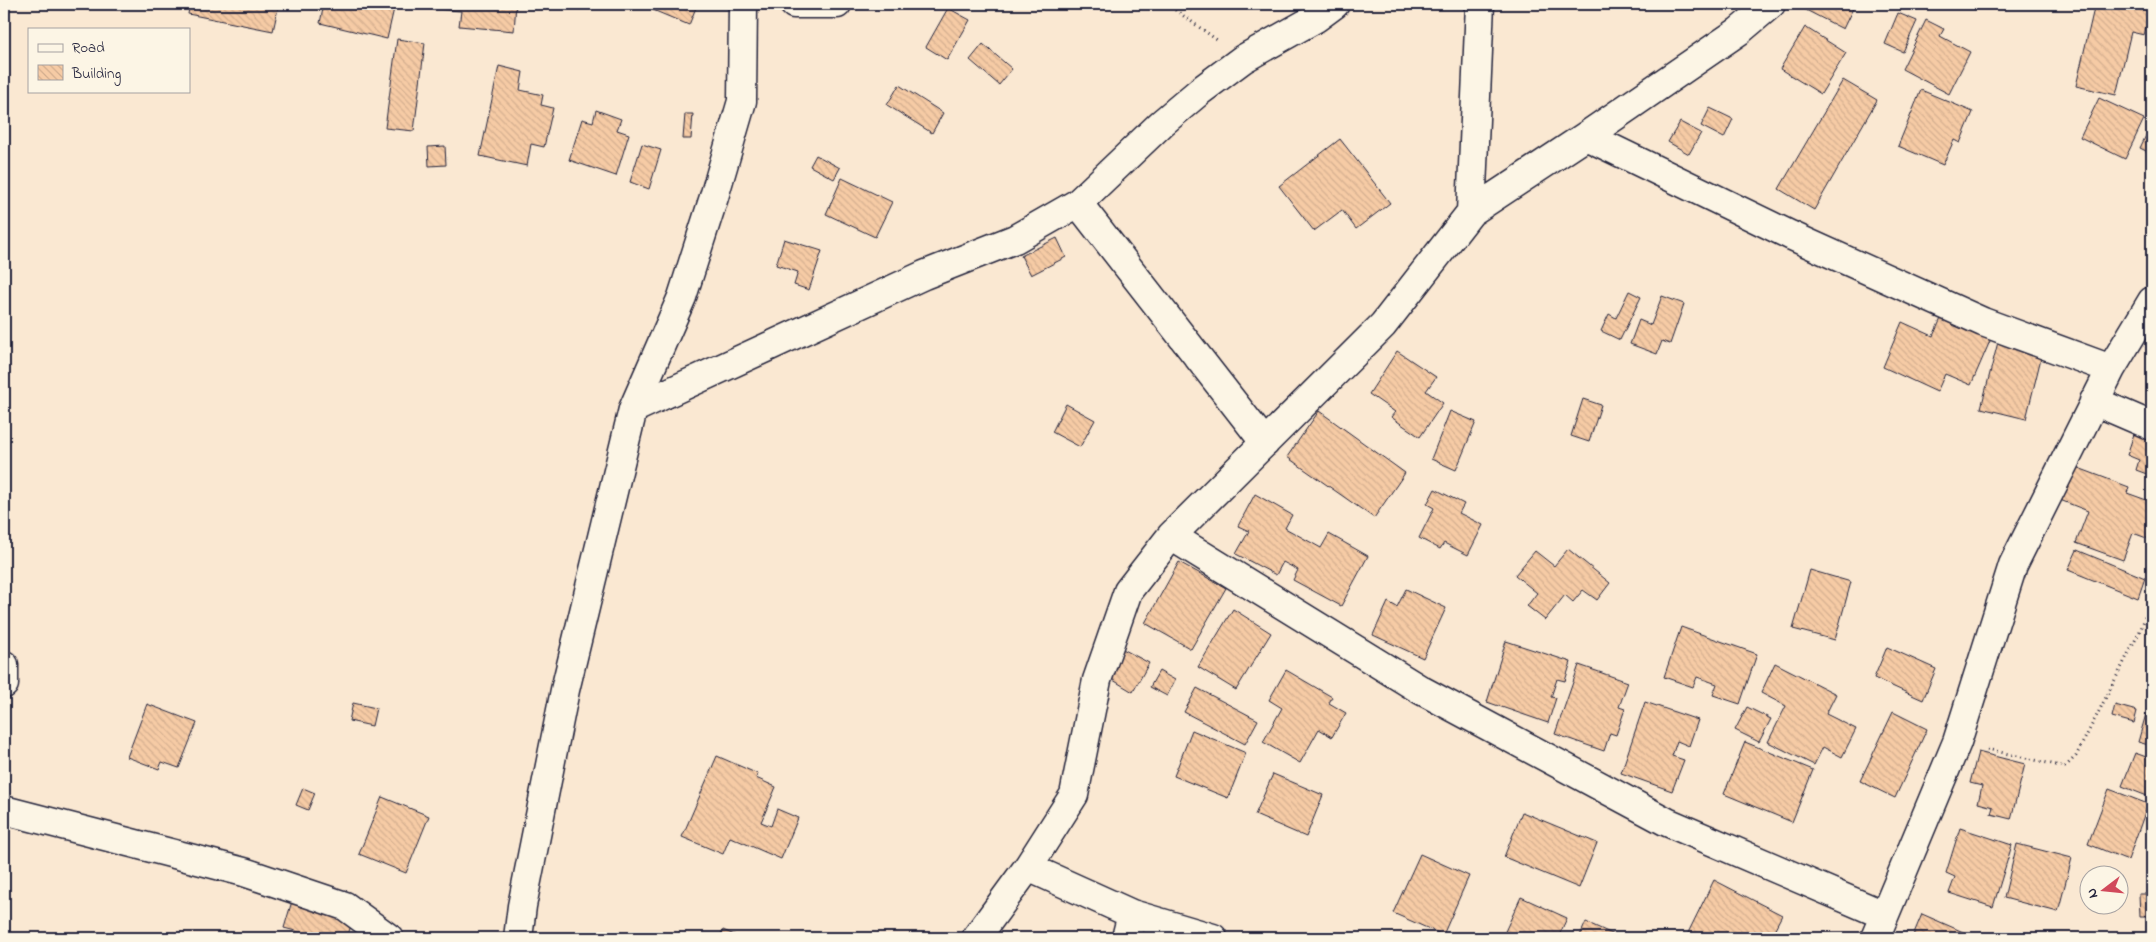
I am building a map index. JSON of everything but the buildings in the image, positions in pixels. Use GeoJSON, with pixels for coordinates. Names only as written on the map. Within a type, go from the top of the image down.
{"type":"FeatureCollection","features":[{"type":"Feature","properties":{"kind":"street"},"geometry":{"type":"LineString","coordinates":[[518,938],[524,896],[565,690],[633,409],[682,297],[742,101],[743,4]]}},
{"type":"Feature","properties":{"kind":"street"},"geometry":{"type":"LineString","coordinates":[[794,4],[836,4]]}},
{"type":"Feature","properties":{"kind":"street"},"geometry":{"type":"LineString","coordinates":[[633,409],[916,279],[1015,239],[1078,203],[1162,123],[1200,91],[1243,58],[1316,18],[1335,4]]}},
{"type":"Feature","properties":{"kind":"street"},"geometry":{"type":"LineString","coordinates":[[1471,212],[1480,4]]}},
{"type":"Feature","properties":{"kind":"street"},"geometry":{"type":"LineString","coordinates":[[976,938],[1028,867],[1074,796],[1097,680],[1128,591],[1171,536],[1383,325],[1471,212],[1739,31],[1771,4]]}},
{"type":"Feature","properties":{"kind":"street"},"geometry":{"type":"LineString","coordinates":[[1586,136],[1790,235],[1974,318],[2111,369]]}},
{"type":"Feature","properties":{"kind":"street"},"geometry":{"type":"LineString","coordinates":[[1078,203],[1265,443]]}},
{"type":"Feature","properties":{"kind":"street"},"geometry":{"type":"LineString","coordinates":[[1171,536],[1421,690],[1667,822],[1879,927],[1957,742],[2013,565],[2094,401],[2152,301]]}},
{"type":"Feature","properties":{"kind":"street"},"geometry":{"type":"LineString","coordinates":[[2094,401],[2152,426]]}},
{"type":"Feature","properties":{"kind":"street"},"geometry":{"type":"LineString","coordinates":[[4,665],[4,684]]}},
{"type":"Feature","properties":{"kind":"street"},"geometry":{"type":"LineString","coordinates":[[4,810],[244,872],[346,906],[388,938]]}},
{"type":"Feature","properties":{"kind":"street"},"geometry":{"type":"LineString","coordinates":[[1028,867],[1129,926],[1213,938]]}},
{"type":"Feature","properties":{"kind":"path"},"geometry":{"type":"LineString","coordinates":[[1166,4],[1243,58]]}},
{"type":"Feature","properties":{"kind":"path"},"geometry":{"type":"LineString","coordinates":[[1957,742],[2065,767],[2076,756],[2141,630],[2152,596]]}}]}
